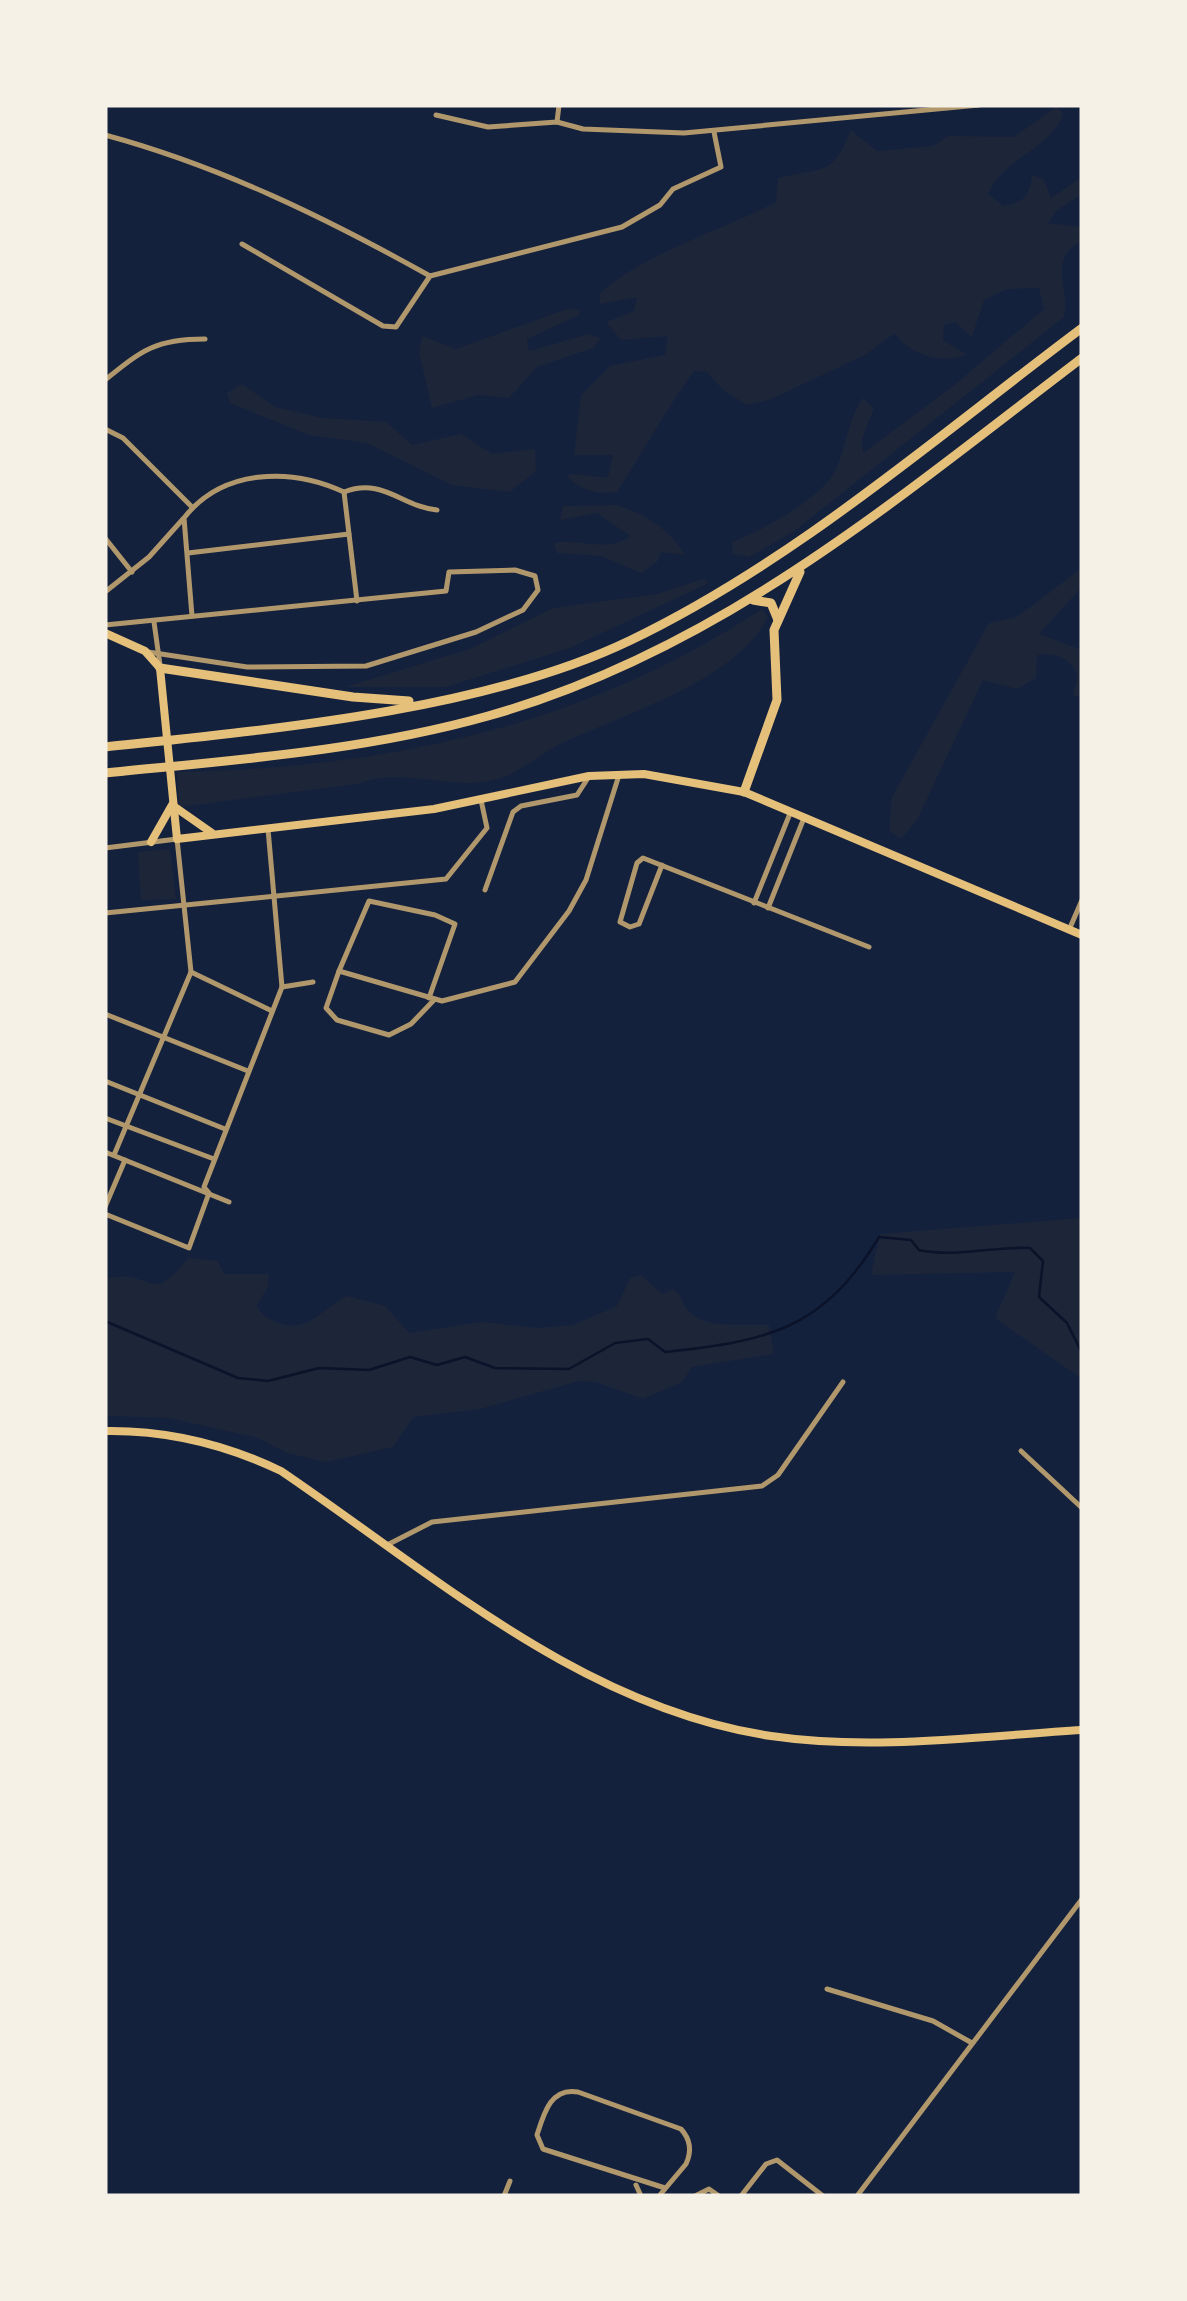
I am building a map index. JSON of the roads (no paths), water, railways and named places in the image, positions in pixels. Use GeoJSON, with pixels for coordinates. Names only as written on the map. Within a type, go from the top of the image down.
{"type":"FeatureCollection","features":[{"type":"Feature","properties":{"kind":"highway"},"geometry":{"type":"LineString","coordinates":[[105,747],[236,734],[427,702],[560,669],[628,642],[767,565],[1082,328]]}},
{"type":"Feature","properties":{"kind":"highway"},"geometry":{"type":"LineString","coordinates":[[105,773],[364,744],[488,716],[601,678],[800,571],[1082,358]]}},
{"type":"Feature","properties":{"kind":"highway"},"geometry":{"type":"LineString","coordinates":[[744,792],[778,700],[773,650],[778,620],[800,571]]}},
{"type":"Feature","properties":{"kind":"highway"},"geometry":{"type":"LineString","coordinates":[[750,600],[771,603],[778,620]]}},
{"type":"Feature","properties":{"kind":"highway"},"geometry":{"type":"LineString","coordinates":[[160,668],[354,697],[427,702]]}},
{"type":"Feature","properties":{"kind":"main road"},"geometry":{"type":"LineString","coordinates":[[105,629],[146,652],[160,668],[176,839],[481,799],[620,773],[703,782],[744,792],[1082,936]]}},
{"type":"Feature","properties":{"kind":"main road"},"geometry":{"type":"LineString","coordinates":[[172,804],[193,823],[216,834]]}},
{"type":"Feature","properties":{"kind":"main road"},"geometry":{"type":"LineString","coordinates":[[152,842],[172,804]]}},
{"type":"Feature","properties":{"kind":"main road"},"geometry":{"type":"LineString","coordinates":[[105,1431],[145,1430],[240,1451],[281,1470],[534,1646],[593,1679],[662,1708],[721,1726],[808,1740],[918,1740],[1082,1730]]}},
{"type":"Feature","properties":{"kind":"street"},"geometry":{"type":"LineString","coordinates":[[557,122],[559,105]]}},
{"type":"Feature","properties":{"kind":"street"},"geometry":{"type":"LineString","coordinates":[[436,116],[488,127],[557,122],[583,128],[714,132],[978,105]]}},
{"type":"Feature","properties":{"kind":"street"},"geometry":{"type":"LineString","coordinates":[[242,244],[390,328],[396,326],[430,276],[622,227],[660,205],[673,189],[722,168],[714,132]]}},
{"type":"Feature","properties":{"kind":"street"},"geometry":{"type":"LineString","coordinates":[[105,135],[198,162],[321,217],[430,276]]}},
{"type":"Feature","properties":{"kind":"street"},"geometry":{"type":"LineString","coordinates":[[105,380],[155,344],[168,339],[204,338]]}},
{"type":"Feature","properties":{"kind":"street"},"geometry":{"type":"LineString","coordinates":[[105,429],[123,438],[192,507]]}},
{"type":"Feature","properties":{"kind":"street"},"geometry":{"type":"LineString","coordinates":[[105,592],[132,572],[192,507],[223,483],[295,474],[344,492],[372,487],[388,490],[414,508],[437,510]]}},
{"type":"Feature","properties":{"kind":"street"},"geometry":{"type":"LineString","coordinates":[[344,492],[357,600]]}},
{"type":"Feature","properties":{"kind":"street"},"geometry":{"type":"LineString","coordinates":[[184,518],[192,616]]}},
{"type":"Feature","properties":{"kind":"street"},"geometry":{"type":"LineString","coordinates":[[187,553],[348,534]]}},
{"type":"Feature","properties":{"kind":"street"},"geometry":{"type":"LineString","coordinates":[[105,538],[132,572]]}},
{"type":"Feature","properties":{"kind":"street"},"geometry":{"type":"LineString","coordinates":[[105,629],[154,620],[446,591],[449,572],[515,570],[535,576],[538,590],[522,610],[476,632],[366,666],[335,670],[248,667],[146,652]]}},
{"type":"Feature","properties":{"kind":"street"},"geometry":{"type":"LineString","coordinates":[[154,620],[160,668]]}},
{"type":"Feature","properties":{"kind":"street"},"geometry":{"type":"LineString","coordinates":[[339,971],[431,999],[516,982],[570,912],[586,880],[620,773]]}},
{"type":"Feature","properties":{"kind":"street"},"geometry":{"type":"LineString","coordinates":[[485,890],[513,812],[521,806],[577,795],[589,776]]}},
{"type":"Feature","properties":{"kind":"street"},"geometry":{"type":"LineString","coordinates":[[105,913],[182,902],[446,879],[487,828],[481,799]]}},
{"type":"Feature","properties":{"kind":"street"},"geometry":{"type":"LineString","coordinates":[[754,903],[791,812]]}},
{"type":"Feature","properties":{"kind":"street"},"geometry":{"type":"LineString","coordinates":[[768,908],[804,817]]}},
{"type":"Feature","properties":{"kind":"street"},"geometry":{"type":"LineString","coordinates":[[209,1193],[204,1187],[282,987],[268,828]]}},
{"type":"Feature","properties":{"kind":"street"},"geometry":{"type":"LineString","coordinates":[[105,848],[176,839],[191,972],[114,1155]]}},
{"type":"Feature","properties":{"kind":"street"},"geometry":{"type":"LineString","coordinates":[[662,866],[639,924],[630,927],[620,922],[639,860],[662,866],[868,947]]}},
{"type":"Feature","properties":{"kind":"street"},"geometry":{"type":"LineString","coordinates":[[1069,930],[1082,900]]}},
{"type":"Feature","properties":{"kind":"street"},"geometry":{"type":"LineString","coordinates":[[369,901],[435,915],[455,924],[431,999],[398,1033],[378,1033],[328,1013],[330,990],[369,901]]}},
{"type":"Feature","properties":{"kind":"street"},"geometry":{"type":"LineString","coordinates":[[191,972],[272,1011]]}},
{"type":"Feature","properties":{"kind":"street"},"geometry":{"type":"LineString","coordinates":[[282,987],[312,982]]}},
{"type":"Feature","properties":{"kind":"street"},"geometry":{"type":"LineString","coordinates":[[105,1014],[248,1071]]}},
{"type":"Feature","properties":{"kind":"street"},"geometry":{"type":"LineString","coordinates":[[105,1081],[225,1129]]}},
{"type":"Feature","properties":{"kind":"street"},"geometry":{"type":"LineString","coordinates":[[105,1118],[214,1159]]}},
{"type":"Feature","properties":{"kind":"street"},"geometry":{"type":"LineString","coordinates":[[105,1152],[230,1202]]}},
{"type":"Feature","properties":{"kind":"street"},"geometry":{"type":"LineString","coordinates":[[125,1160],[105,1211],[189,1248],[209,1193]]}},
{"type":"Feature","properties":{"kind":"street"},"geometry":{"type":"LineString","coordinates":[[389,1544],[432,1522],[762,1486],[778,1475],[843,1382]]}},
{"type":"Feature","properties":{"kind":"street"},"geometry":{"type":"LineString","coordinates":[[1022,1451],[1082,1508]]}},
{"type":"Feature","properties":{"kind":"street"},"geometry":{"type":"LineString","coordinates":[[857,2196],[1082,1899]]}},
{"type":"Feature","properties":{"kind":"street"},"geometry":{"type":"LineString","coordinates":[[827,1989],[933,2020],[972,2043]]}},
{"type":"Feature","properties":{"kind":"street"},"geometry":{"type":"LineString","coordinates":[[659,2196],[666,2188],[689,2158],[690,2146],[681,2129],[578,2092],[566,2090],[554,2096],[538,2134],[544,2149],[634,2182],[666,2188]]}},
{"type":"Feature","properties":{"kind":"street"},"geometry":{"type":"LineString","coordinates":[[741,2196],[766,2164],[777,2160],[823,2196]]}},
{"type":"Feature","properties":{"kind":"street"},"geometry":{"type":"LineString","coordinates":[[504,2196],[510,2181]]}},
{"type":"Feature","properties":{"kind":"street"},"geometry":{"type":"LineString","coordinates":[[634,2182],[641,2196]]}},
{"type":"Feature","properties":{"kind":"street"},"geometry":{"type":"LineString","coordinates":[[696,2196],[709,2189],[718,2196]]}},
{"type":"Feature","properties":{"kind":"waterway"},"geometry":{"type":"LineString","coordinates":[[105,1321],[238,1378],[268,1381],[319,1368],[369,1370],[410,1357],[437,1365],[465,1357],[495,1368],[569,1369],[615,1343],[648,1339],[665,1352],[734,1342],[790,1325],[836,1293],[879,1237],[911,1240],[919,1250],[933,1252],[1030,1248],[1043,1261],[1039,1297],[1067,1323],[1082,1353]]}}]}
